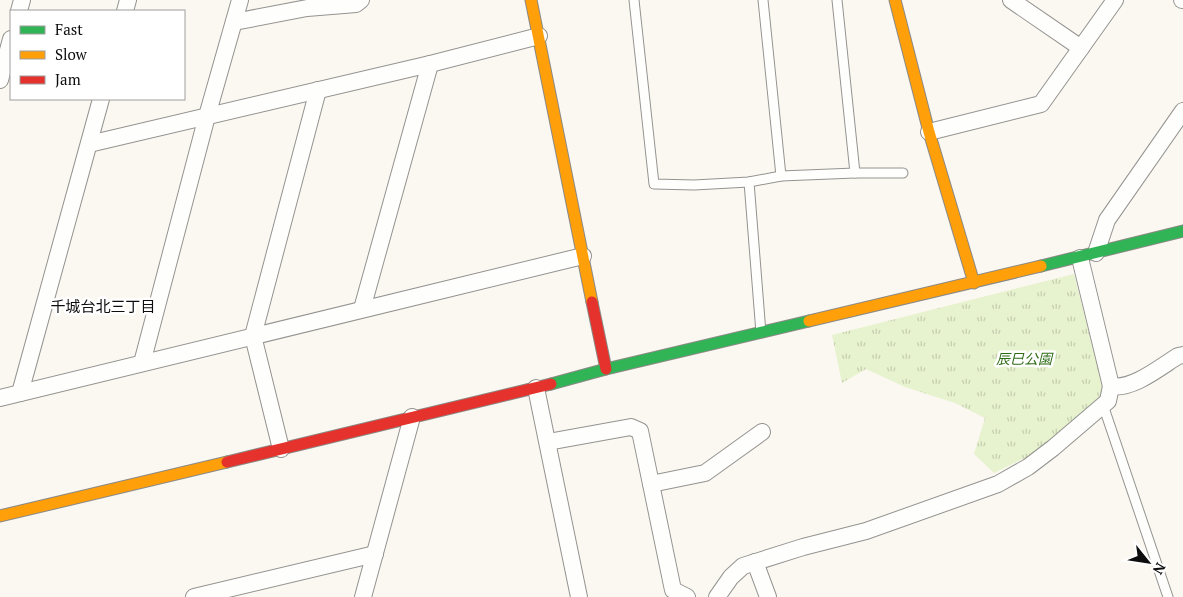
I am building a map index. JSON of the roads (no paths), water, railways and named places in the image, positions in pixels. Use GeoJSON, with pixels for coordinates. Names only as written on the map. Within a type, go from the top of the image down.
{"type":"FeatureCollection","features":[{"type":"Feature","properties":{"kind":"street"},"geometry":{"type":"LineString","coordinates":[[142,363],[207,116],[240,0]]}},
{"type":"Feature","properties":{"kind":"street"},"geometry":{"type":"LineString","coordinates":[[234,22],[307,8],[356,4],[361,0]]}},
{"type":"Feature","properties":{"kind":"street"},"geometry":{"type":"LineString","coordinates":[[531,0],[606,369]]}},
{"type":"Feature","properties":{"kind":"street"},"geometry":{"type":"LineString","coordinates":[[895,0],[929,132],[974,283]]}},
{"type":"Feature","properties":{"kind":"street"},"geometry":{"type":"LineString","coordinates":[[1011,0],[1081,48]]}},
{"type":"Feature","properties":{"kind":"street"},"geometry":{"type":"LineString","coordinates":[[929,132],[1042,104],[1115,0]]}},
{"type":"Feature","properties":{"kind":"street"},"geometry":{"type":"LineString","coordinates":[[89,144],[430,64],[539,36]]}},
{"type":"Feature","properties":{"kind":"street"},"geometry":{"type":"LineString","coordinates":[[0,80],[10,42]]}},
{"type":"Feature","properties":{"kind":"street"},"geometry":{"type":"LineString","coordinates":[[362,309],[430,64]]}},
{"type":"Feature","properties":{"kind":"street"},"geometry":{"type":"LineString","coordinates":[[282,449],[253,336],[318,90]]}},
{"type":"Feature","properties":{"kind":"street"},"geometry":{"type":"LineString","coordinates":[[20,393],[101,100]]}},
{"type":"Feature","properties":{"kind":"street"},"geometry":{"type":"LineString","coordinates":[[1096,253],[1107,220],[1183,111]]}},
{"type":"Feature","properties":{"kind":"street"},"geometry":{"type":"LineString","coordinates":[[0,516],[536,388],[606,369],[1080,258],[1183,231]]}},
{"type":"Feature","properties":{"kind":"street"},"geometry":{"type":"LineString","coordinates":[[0,398],[583,256]]}},
{"type":"Feature","properties":{"kind":"street"},"geometry":{"type":"LineString","coordinates":[[717,597],[731,577],[743,566],[804,547],[866,531],[998,484],[1028,467],[1108,401],[1111,386],[1080,258]]}},
{"type":"Feature","properties":{"kind":"street"},"geometry":{"type":"LineString","coordinates":[[1111,386],[1119,388],[1130,385],[1178,356],[1183,356]]}},
{"type":"Feature","properties":{"kind":"street"},"geometry":{"type":"LineString","coordinates":[[536,388],[580,597]]}},
{"type":"Feature","properties":{"kind":"street"},"geometry":{"type":"LineString","coordinates":[[364,597],[412,417]]}},
{"type":"Feature","properties":{"kind":"street"},"geometry":{"type":"LineString","coordinates":[[548,442],[631,427],[640,432],[674,590],[687,597]]}},
{"type":"Feature","properties":{"kind":"street"},"geometry":{"type":"LineString","coordinates":[[651,484],[705,473],[762,432]]}},
{"type":"Feature","properties":{"kind":"street"},"geometry":{"type":"LineString","coordinates":[[194,597],[248,590],[375,554]]}},
{"type":"Feature","properties":{"kind":"street"},"geometry":{"type":"LineString","coordinates":[[755,562],[768,597]]}},
{"type":"Feature","properties":{"kind":"lane"},"geometry":{"type":"LineString","coordinates":[[634,0],[654,184],[694,185],[749,182],[781,176],[855,173],[903,174]]}},
{"type":"Feature","properties":{"kind":"lane"},"geometry":{"type":"LineString","coordinates":[[763,0],[781,176]]}},
{"type":"Feature","properties":{"kind":"lane"},"geometry":{"type":"LineString","coordinates":[[836,0],[855,173]]}},
{"type":"Feature","properties":{"kind":"lane"},"geometry":{"type":"LineString","coordinates":[[749,182],[761,333]]}},
{"type":"Feature","properties":{"kind":"lane"},"geometry":{"type":"LineString","coordinates":[[1103,405],[1168,597]]}},
{"type":"Feature","properties":{"kind":"district","name":"千城台北三丁目"},"geometry":{"type":"Point","coordinates":[103,307]}},
{"type":"Feature","properties":{"kind":"park label","name":"辰巳公園"},"geometry":{"type":"Point","coordinates":[1024,359]}}]}
